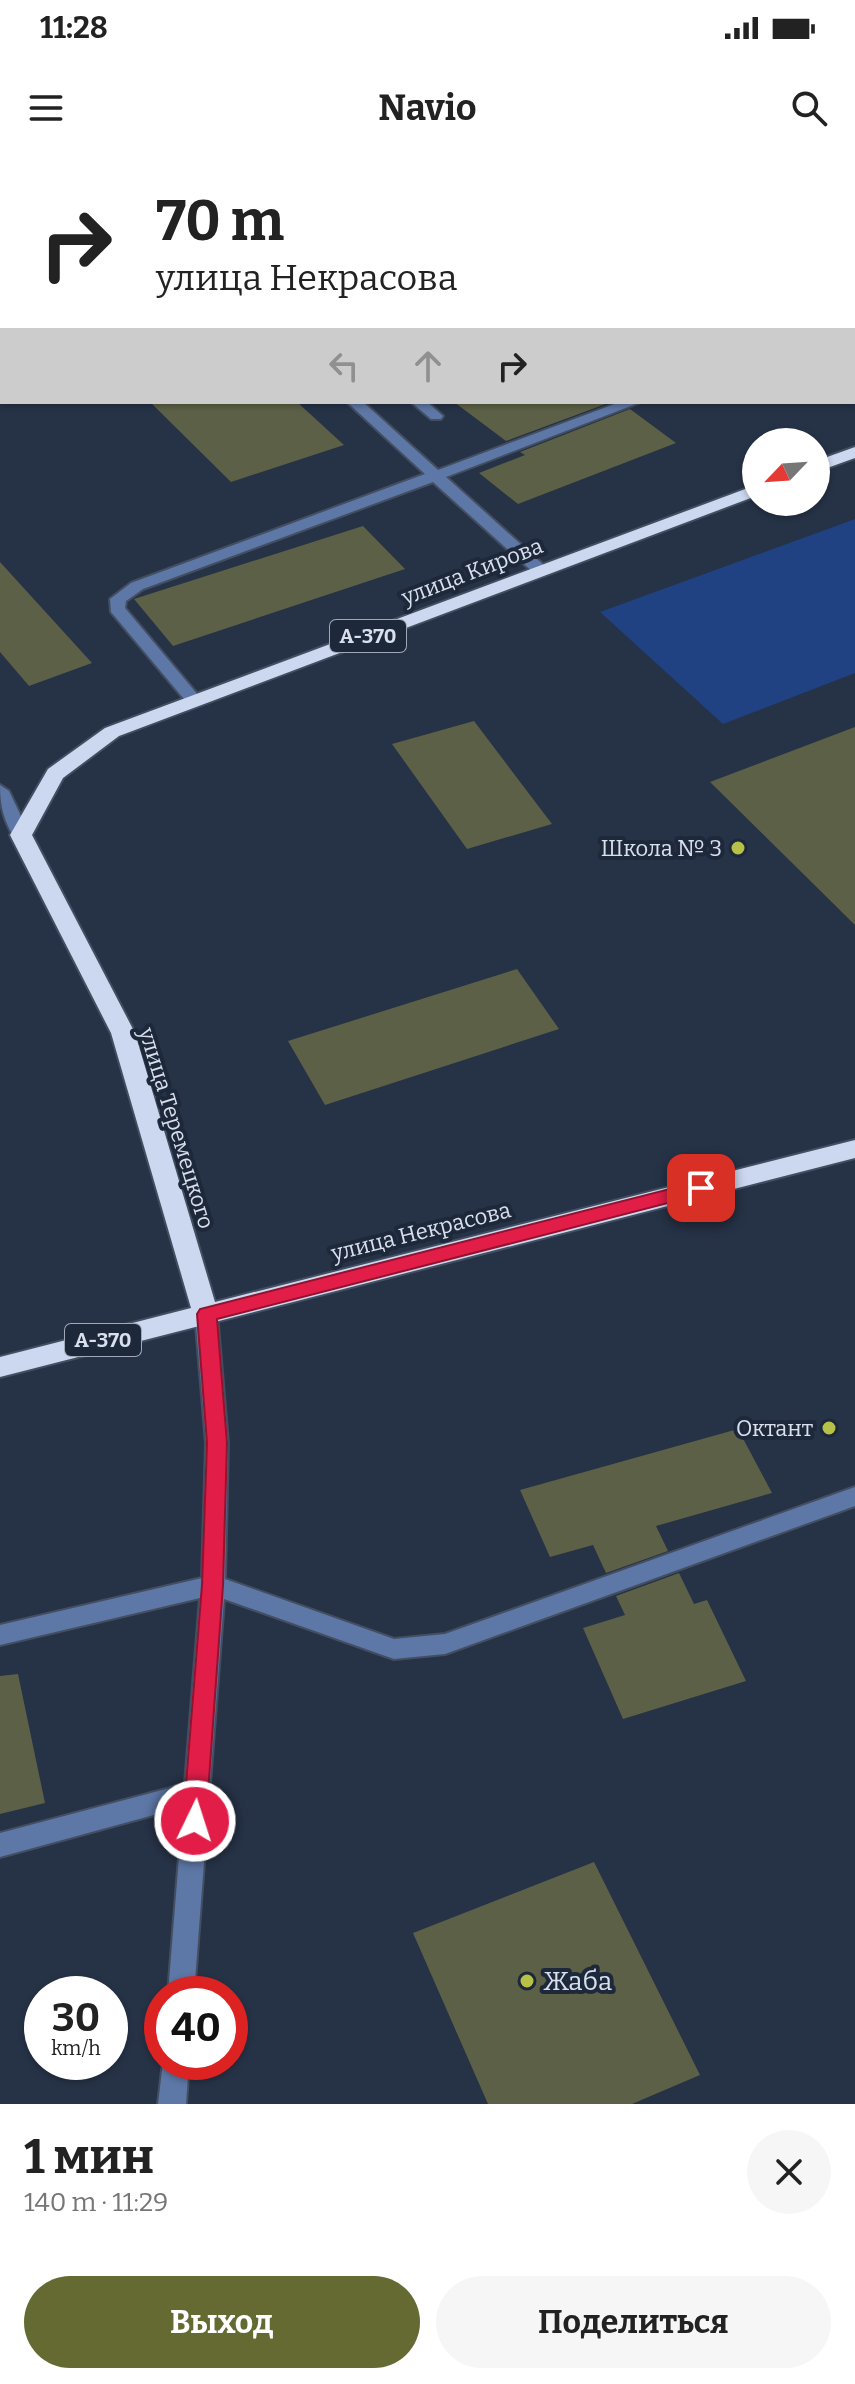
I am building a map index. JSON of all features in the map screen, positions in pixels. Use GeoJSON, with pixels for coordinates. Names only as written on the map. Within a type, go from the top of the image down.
{"type":"FeatureCollection","features":[{"type":"Feature","properties":{"kind":"highway"},"geometry":{"type":"LineString","coordinates":[[830,462],[855,452]]}},
{"type":"Feature","properties":{"kind":"highway","name":"улица Кирова"},"geometry":{"type":"LineString","coordinates":[[21,835],[55,774],[112,732],[742,495]]}},
{"type":"Feature","properties":{"kind":"highway","name":"улица Теремецкого"},"geometry":{"type":"LineString","coordinates":[[21,835],[123,1033],[206,1314]]}},
{"type":"Feature","properties":{"kind":"highway","name":"улица Некрасова"},"geometry":{"type":"LineString","coordinates":[[0,1367],[855,1149]]}},
{"type":"Feature","properties":{"kind":"street"},"geometry":{"type":"LineString","coordinates":[[356,404],[541,571]]}},
{"type":"Feature","properties":{"kind":"street"},"geometry":{"type":"LineString","coordinates":[[421,404],[436,416]]}},
{"type":"Feature","properties":{"kind":"street"},"geometry":{"type":"LineString","coordinates":[[195,701],[117,609],[118,599],[137,586],[629,404]]}},
{"type":"Feature","properties":{"kind":"street","name":"улица Теремецкого"},"geometry":{"type":"LineString","coordinates":[[0,791],[21,835]]}},
{"type":"Feature","properties":{"kind":"street"},"geometry":{"type":"LineString","coordinates":[[182,1976],[213,1585],[217,1443],[206,1314]]}},
{"type":"Feature","properties":{"kind":"street"},"geometry":{"type":"LineString","coordinates":[[0,1635],[213,1585],[394,1649],[445,1644],[855,1496]]}},
{"type":"Feature","properties":{"kind":"street"},"geometry":{"type":"LineString","coordinates":[[0,1845],[197,1792]]}},
{"type":"Feature","properties":{"kind":"street"},"geometry":{"type":"LineString","coordinates":[[172,2104],[174,2080]]}},
{"type":"Feature","properties":{"kind":"shaded area"},"geometry":{"type":"Polygon","coordinates":[[[855,519],[855,673],[723,724],[600,612],[855,519]]]}},
{"type":"Feature","properties":{"kind":"building"},"geometry":{"type":"Polygon","coordinates":[[[152,404],[299,404],[344,445],[231,482],[152,404]]]}},
{"type":"Feature","properties":{"kind":"building"},"geometry":{"type":"Polygon","coordinates":[[[457,404],[606,404],[506,441],[457,404]]]}},
{"type":"Feature","properties":{"kind":"building"},"geometry":{"type":"Polygon","coordinates":[[[630,409],[676,443],[518,504],[479,473],[525,455],[520,452],[630,409]]]}},
{"type":"Feature","properties":{"kind":"building"},"geometry":{"type":"Polygon","coordinates":[[[363,526],[405,569],[173,646],[134,599],[363,526]]]}},
{"type":"Feature","properties":{"kind":"building"},"geometry":{"type":"Polygon","coordinates":[[[0,562],[92,663],[29,686],[0,652],[0,562]]]}},
{"type":"Feature","properties":{"kind":"building"},"geometry":{"type":"Polygon","coordinates":[[[474,721],[552,824],[467,849],[392,744],[474,721]]]}},
{"type":"Feature","properties":{"kind":"building"},"geometry":{"type":"Polygon","coordinates":[[[855,727],[855,925],[710,782],[855,727]]]}},
{"type":"Feature","properties":{"kind":"building"},"geometry":{"type":"Polygon","coordinates":[[[517,969],[559,1029],[325,1105],[288,1041],[517,969]]]}},
{"type":"Feature","properties":{"kind":"building"},"geometry":{"type":"Polygon","coordinates":[[[738,1429],[772,1493],[656,1526],[668,1551],[606,1573],[593,1545],[550,1557],[520,1490],[738,1429]]]}},
{"type":"Feature","properties":{"kind":"building"},"geometry":{"type":"Polygon","coordinates":[[[679,1573],[694,1604],[707,1600],[746,1681],[623,1719],[583,1628],[625,1615],[616,1596],[679,1573]]]}},
{"type":"Feature","properties":{"kind":"building"},"geometry":{"type":"Polygon","coordinates":[[[18,1674],[45,1803],[0,1814],[0,1676],[18,1674]]]}},
{"type":"Feature","properties":{"kind":"building"},"geometry":{"type":"Polygon","coordinates":[[[594,1862],[700,2075],[632,2104],[488,2104],[413,1933],[594,1862]]]}},
{"type":"Feature","properties":{"kind":"place","name":"Школа № 3"},"geometry":{"type":"Point","coordinates":[738,848]}},
{"type":"Feature","properties":{"kind":"place","name":"Октант"},"geometry":{"type":"Point","coordinates":[829,1428]}},
{"type":"Feature","properties":{"kind":"place","name":"Жаба"},"geometry":{"type":"Point","coordinates":[527,1981]}},
{"type":"Feature","properties":{"kind":"route"},"geometry":{"type":"LineString","coordinates":[[195,1821],[213,1585],[217,1443],[206,1314],[701,1188]]}}]}
